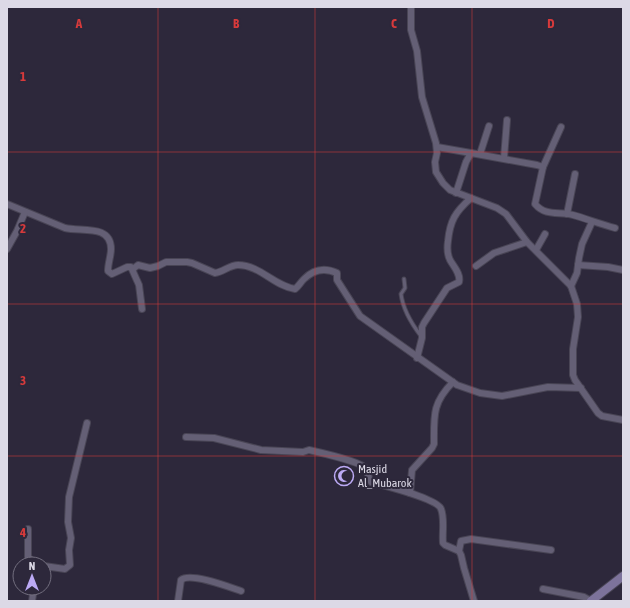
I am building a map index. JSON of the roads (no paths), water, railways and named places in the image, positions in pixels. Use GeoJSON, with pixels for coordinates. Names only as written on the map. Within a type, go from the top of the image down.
{"type":"FeatureCollection","features":[{"type":"Feature","properties":{"kind":"street"},"geometry":{"type":"LineString","coordinates":[[411,7],[411,30],[417,51],[422,96],[436,147],[436,172],[447,186],[456,193],[497,208],[506,214],[527,242],[571,286],[577,304],[578,317],[573,349],[573,374],[575,380],[598,413],[612,419],[623,420]]}},
{"type":"Feature","properties":{"kind":"street"},"geometry":{"type":"LineString","coordinates":[[504,158],[507,120]]}},
{"type":"Feature","properties":{"kind":"street"},"geometry":{"type":"LineString","coordinates":[[480,154],[489,126]]}},
{"type":"Feature","properties":{"kind":"street"},"geometry":{"type":"LineString","coordinates":[[561,127],[543,167],[535,204],[539,208],[552,214],[567,214],[615,228]]}},
{"type":"Feature","properties":{"kind":"street"},"geometry":{"type":"LineString","coordinates":[[436,147],[472,152],[543,167]]}},
{"type":"Feature","properties":{"kind":"street"},"geometry":{"type":"LineString","coordinates":[[456,193],[466,162],[472,152]]}},
{"type":"Feature","properties":{"kind":"street"},"geometry":{"type":"LineString","coordinates":[[567,214],[575,174]]}},
{"type":"Feature","properties":{"kind":"street"},"geometry":{"type":"LineString","coordinates":[[417,358],[424,323],[447,288],[459,282],[460,276],[447,253],[449,232],[452,221],[458,211],[470,198]]}},
{"type":"Feature","properties":{"kind":"street"},"geometry":{"type":"LineString","coordinates":[[7,204],[65,228],[72,230],[96,230],[103,233],[108,238],[111,249],[108,266],[109,273],[112,274],[128,267],[133,269],[139,285],[142,309]]}},
{"type":"Feature","properties":{"kind":"street"},"geometry":{"type":"LineString","coordinates":[[7,249],[26,212]]}},
{"type":"Feature","properties":{"kind":"street"},"geometry":{"type":"LineString","coordinates":[[571,286],[577,273],[582,244],[592,222]]}},
{"type":"Feature","properties":{"kind":"street"},"geometry":{"type":"LineString","coordinates":[[536,250],[545,234]]}},
{"type":"Feature","properties":{"kind":"street"},"geometry":{"type":"LineString","coordinates":[[476,266],[494,253],[527,242]]}},
{"type":"Feature","properties":{"kind":"street"},"geometry":{"type":"LineString","coordinates":[[133,269],[138,265],[150,268],[166,262],[187,262],[215,273],[236,265],[262,272],[274,282],[288,288],[295,289],[311,273],[320,270],[333,272],[336,274],[337,280],[360,316],[417,358],[458,385],[480,393],[502,396],[548,388],[581,388]]}},
{"type":"Feature","properties":{"kind":"street"},"geometry":{"type":"LineString","coordinates":[[578,265],[608,267],[623,270]]}},
{"type":"Feature","properties":{"kind":"street"},"geometry":{"type":"LineString","coordinates":[[410,493],[412,470],[434,444],[434,416],[438,400],[452,382]]}},
{"type":"Feature","properties":{"kind":"street"},"geometry":{"type":"LineString","coordinates":[[52,567],[65,569],[70,565],[69,550],[71,538],[68,522],[69,497],[87,423]]}},
{"type":"Feature","properties":{"kind":"street"},"geometry":{"type":"LineString","coordinates":[[186,437],[214,438],[261,450],[302,452],[309,450],[362,465],[366,468],[371,482],[410,493],[440,506],[442,511],[443,543],[459,551]]}},
{"type":"Feature","properties":{"kind":"street"},"geometry":{"type":"LineString","coordinates":[[28,528],[28,556]]}},
{"type":"Feature","properties":{"kind":"street"},"geometry":{"type":"LineString","coordinates":[[474,601],[459,551],[461,541],[471,539],[551,550]]}},
{"type":"Feature","properties":{"kind":"street"},"geometry":{"type":"LineString","coordinates":[[543,589],[584,597],[591,601],[623,576]]}},
{"type":"Feature","properties":{"kind":"street"},"geometry":{"type":"LineString","coordinates":[[178,601],[181,580],[185,577],[194,577],[241,590]]}},
{"type":"Feature","properties":{"kind":"lane"},"geometry":{"type":"LineString","coordinates":[[404,279],[405,288],[401,294],[403,303],[409,321],[422,338]]}},
{"type":"Feature","properties":{"kind":"place","name":"Masjid Al_Mubarok"},"geometry":{"type":"Point","coordinates":[344,476]}}]}
